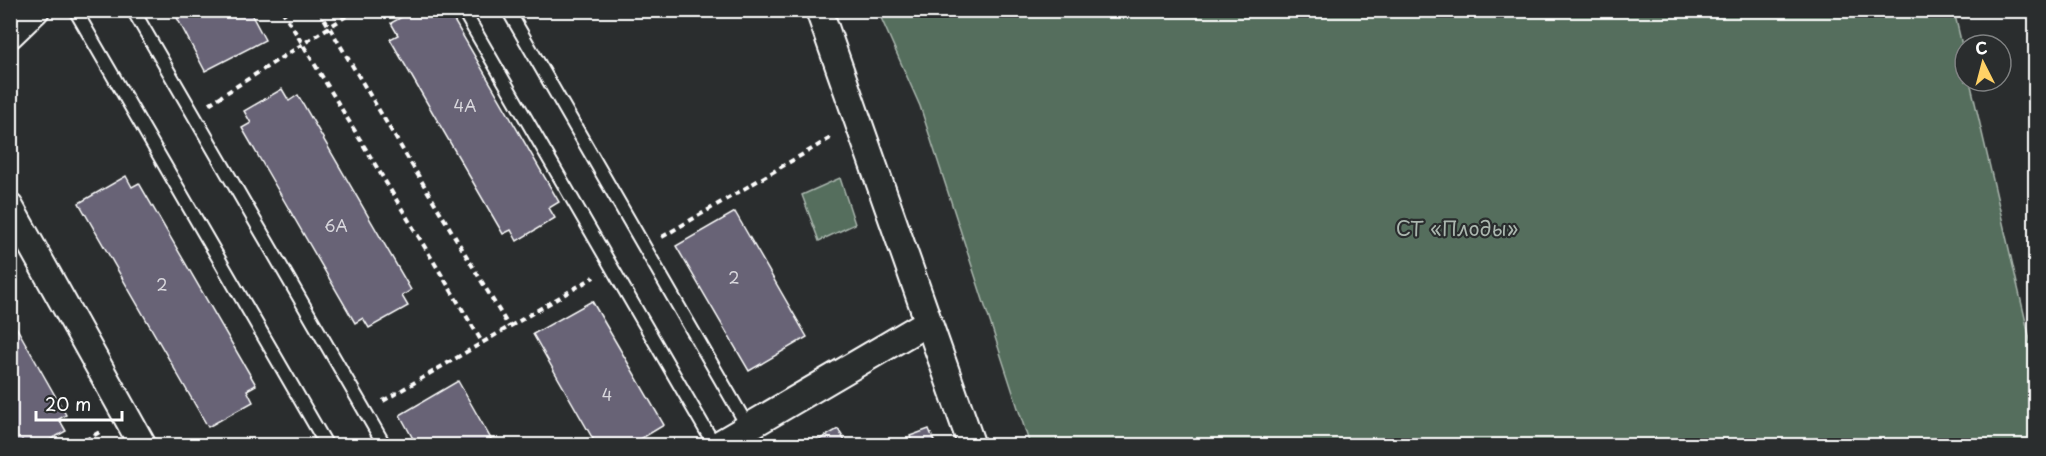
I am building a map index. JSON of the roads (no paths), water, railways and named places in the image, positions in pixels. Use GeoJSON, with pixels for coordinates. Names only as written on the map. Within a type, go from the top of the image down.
{"type":"FeatureCollection","features":[{"type":"Feature","properties":{"kind":"street"},"geometry":{"type":"LineString","coordinates":[[10,35],[36,10]]}},
{"type":"Feature","properties":{"kind":"street"},"geometry":{"type":"LineString","coordinates":[[819,10],[972,446]]}},
{"type":"Feature","properties":{"kind":"street"},"geometry":{"type":"LineString","coordinates":[[10,207],[143,446]]}},
{"type":"Feature","properties":{"kind":"street"},"geometry":{"type":"LineString","coordinates":[[715,446],[928,322]]}},
{"type":"Feature","properties":{"kind":"lane"},"geometry":{"type":"LineString","coordinates":[[75,10],[327,446]]}},
{"type":"Feature","properties":{"kind":"lane"},"geometry":{"type":"LineString","coordinates":[[133,10],[385,446]]}},
{"type":"Feature","properties":{"kind":"lane"},"geometry":{"type":"LineString","coordinates":[[463,10],[715,446]]}},
{"type":"Feature","properties":{"kind":"lane"},"geometry":{"type":"LineString","coordinates":[[508,10],[748,427]]}},
{"type":"Feature","properties":{"kind":"park label","name":"СТ «Плоды»"},"geometry":{"type":"Point","coordinates":[1457,228]}}]}
